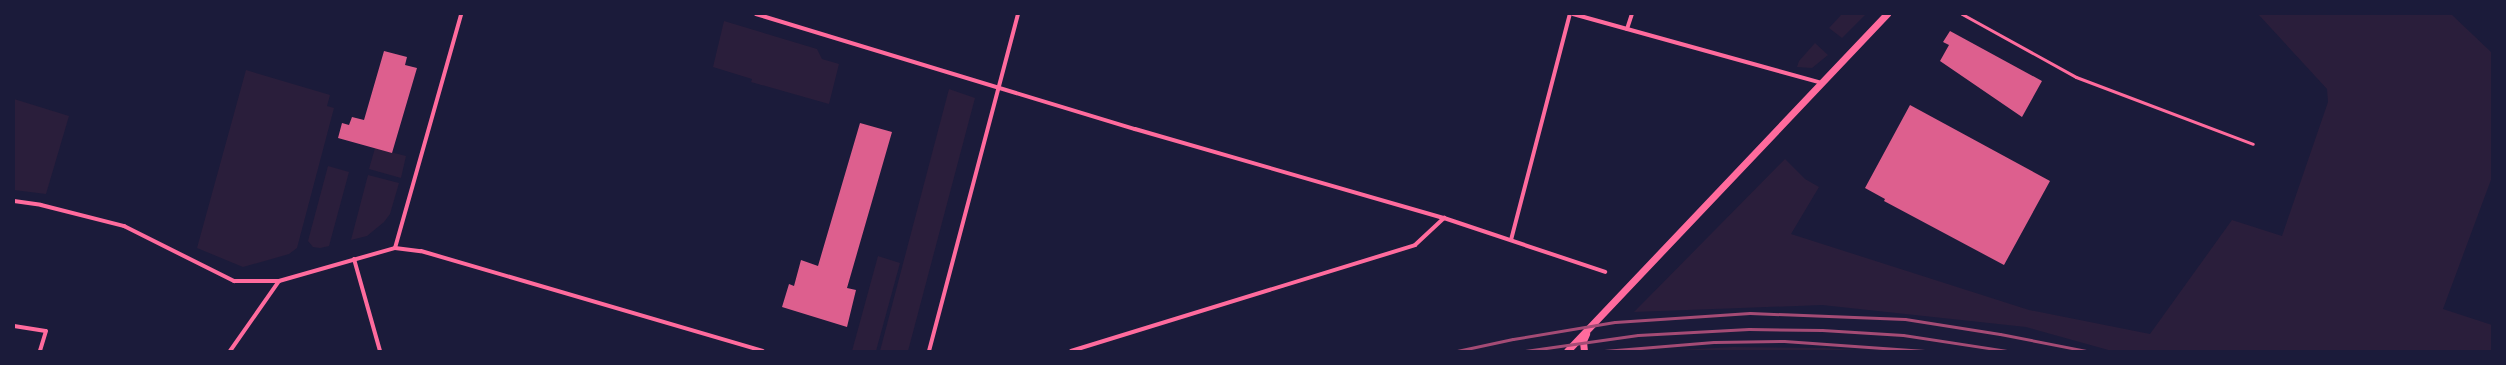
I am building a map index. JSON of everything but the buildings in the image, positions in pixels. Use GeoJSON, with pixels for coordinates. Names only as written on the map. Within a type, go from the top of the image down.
{"type":"FeatureCollection","features":[{"type":"Feature","properties":{"kind":"street"},"geometry":{"type":"LineString","coordinates":[[395,248],[461,14]]}},
{"type":"Feature","properties":{"kind":"street"},"geometry":{"type":"LineString","coordinates":[[756,14],[999,85],[1135,129],[1444,218],[1604,272]]}},
{"type":"Feature","properties":{"kind":"street"},"geometry":{"type":"LineString","coordinates":[[929,351],[1018,14]]}},
{"type":"Feature","properties":{"kind":"street"},"geometry":{"type":"LineString","coordinates":[[1511,240],[1571,14],[1822,83]]}},
{"type":"Feature","properties":{"kind":"street"},"geometry":{"type":"LineString","coordinates":[[1627,29],[1632,14]]}},
{"type":"Feature","properties":{"kind":"street"},"geometry":{"type":"LineString","coordinates":[[1567,351],[1587,332],[1886,14]]}},
{"type":"Feature","properties":{"kind":"street"},"geometry":{"type":"LineString","coordinates":[[14,201],[41,205],[124,226],[234,281],[279,281],[395,248],[421,251],[763,351]]}},
{"type":"Feature","properties":{"kind":"street"},"geometry":{"type":"LineString","coordinates":[[1071,351],[1415,245],[1444,218]]}},
{"type":"Feature","properties":{"kind":"street"},"geometry":{"type":"LineString","coordinates":[[354,259],[380,351]]}},
{"type":"Feature","properties":{"kind":"street"},"geometry":{"type":"LineString","coordinates":[[230,351],[279,281]]}},
{"type":"Feature","properties":{"kind":"street"},"geometry":{"type":"LineString","coordinates":[[14,326],[46,331],[40,351]]}},
{"type":"Feature","properties":{"kind":"street"},"geometry":{"type":"LineString","coordinates":[[1584,351],[1583,341],[1587,332]]}},
{"type":"Feature","properties":{"kind":"lane"},"geometry":{"type":"LineString","coordinates":[[1962,14],[2076,77],[2253,144]]}},
{"type":"Feature","properties":{"kind":"shaded area"},"geometry":{"type":"Polygon","coordinates":[[[1842,14],[1866,14],[1842,38],[1829,28],[1842,14]]]}},
{"type":"Feature","properties":{"kind":"shaded area"},"geometry":{"type":"Polygon","coordinates":[[[2258,14],[2451,14],[2492,53],[2492,177],[2443,309],[2492,325],[2492,351],[2112,351],[2026,327],[1822,305],[1634,312],[1785,159],[1805,179],[1819,187],[1791,234],[2029,310],[2150,334],[2232,220],[2282,236],[2328,102],[2327,89],[2258,14]]]}},
{"type":"Feature","properties":{"kind":"shaded area"},"geometry":{"type":"Polygon","coordinates":[[[724,21],[817,49],[822,59],[839,64],[829,104],[751,82],[752,79],[713,67],[724,21]]]}},
{"type":"Feature","properties":{"kind":"shaded area"},"geometry":{"type":"Polygon","coordinates":[[[1815,43],[1828,55],[1812,68],[1797,67],[1799,61],[1815,43]]]}},
{"type":"Feature","properties":{"kind":"shaded area"},"geometry":{"type":"Polygon","coordinates":[[[246,70],[330,95],[327,106],[334,108],[297,248],[289,254],[243,267],[197,248],[246,70]]]}},
{"type":"Feature","properties":{"kind":"shaded area"},"geometry":{"type":"Polygon","coordinates":[[[949,89],[975,98],[908,351],[880,351],[949,89]]]}},
{"type":"Feature","properties":{"kind":"shaded area"},"geometry":{"type":"Polygon","coordinates":[[[14,99],[69,116],[46,194],[14,190],[14,99]]]}},
{"type":"Feature","properties":{"kind":"shaded area"},"geometry":{"type":"Polygon","coordinates":[[[375,148],[406,156],[401,178],[369,169],[375,148]]]}},
{"type":"Feature","properties":{"kind":"shaded area"},"geometry":{"type":"Polygon","coordinates":[[[328,166],[349,172],[329,246],[320,248],[313,247],[308,241],[328,166]]]}},
{"type":"Feature","properties":{"kind":"shaded area"},"geometry":{"type":"Polygon","coordinates":[[[368,175],[399,183],[390,214],[384,222],[367,236],[351,240],[368,175]]]}},
{"type":"Feature","properties":{"kind":"shaded area"},"geometry":{"type":"Polygon","coordinates":[[[878,256],[900,263],[876,351],[852,351],[878,256]]]}},
{"type":"Feature","properties":{"kind":"shaded area"},"geometry":{"type":"Polygon","coordinates":[[[1733,347],[1825,348],[1871,351],[1661,351],[1733,347]]]}},
{"type":"Feature","properties":{"kind":"railway"},"geometry":{"type":"LineString","coordinates":[[1457,351],[1513,339],[1615,322],[1750,313],[1905,319],[2000,334],[2087,351]]}},
{"type":"Feature","properties":{"kind":"railway"},"geometry":{"type":"LineString","coordinates":[[1525,351],[1638,335],[1749,329],[1822,330],[1903,335],[2007,351]]}},
{"type":"Feature","properties":{"kind":"railway"},"geometry":{"type":"LineString","coordinates":[[1604,351],[1714,342],[1784,341],[1925,351]]}}]}
